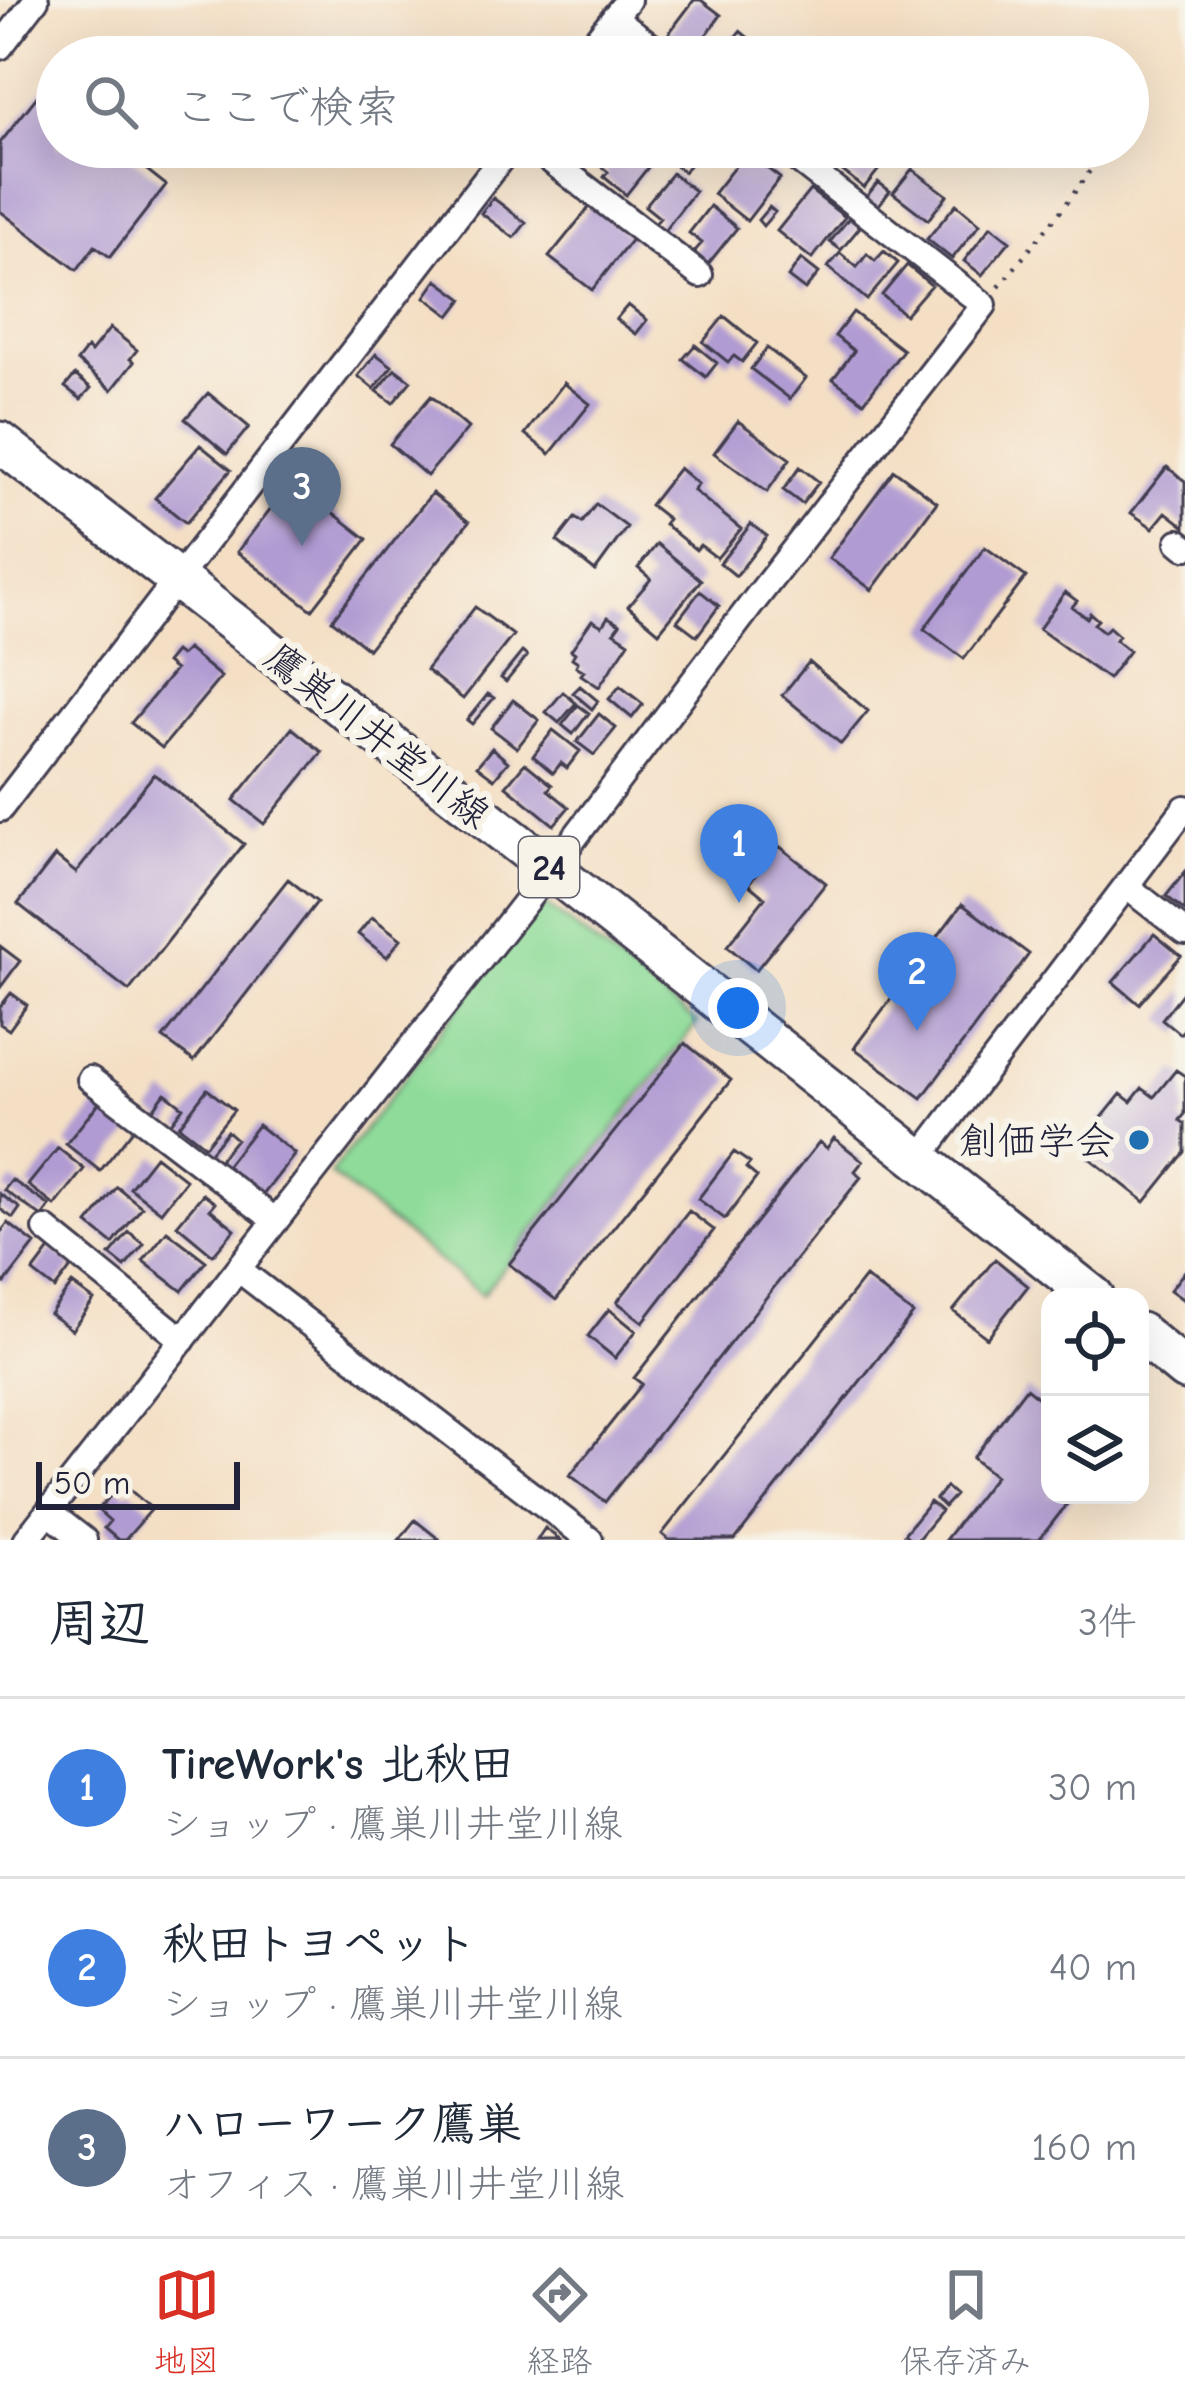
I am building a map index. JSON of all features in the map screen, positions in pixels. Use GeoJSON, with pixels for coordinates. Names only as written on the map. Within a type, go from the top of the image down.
{"type":"FeatureCollection","features":[{"type":"Feature","properties":{"kind":"main road","name":"鷹巣川井堂川線"},"geometry":{"type":"LineString","coordinates":[[0,442],[1083,1288]]}},
{"type":"Feature","properties":{"kind":"main road"},"geometry":{"type":"LineString","coordinates":[[1149,1340],[1185,1370]]}},
{"type":"Feature","properties":{"kind":"street"},"geometry":{"type":"LineString","coordinates":[[0,46],[36,0]]}},
{"type":"Feature","properties":{"kind":"street"},"geometry":{"type":"LineString","coordinates":[[599,36],[621,9],[646,36]]}},
{"type":"Feature","properties":{"kind":"street"},"geometry":{"type":"LineString","coordinates":[[0,809],[494,168]]}},
{"type":"Feature","properties":{"kind":"street"},"geometry":{"type":"LineString","coordinates":[[560,168],[700,275]]}},
{"type":"Feature","properties":{"kind":"street"},"geometry":{"type":"LineString","coordinates":[[26,1540],[984,305],[808,168]]}},
{"type":"Feature","properties":{"kind":"street"},"geometry":{"type":"LineString","coordinates":[[919,1159],[1185,808]]}},
{"type":"Feature","properties":{"kind":"street"},"geometry":{"type":"LineString","coordinates":[[1126,886],[1185,932]]}},
{"type":"Feature","properties":{"kind":"street"},"geometry":{"type":"LineString","coordinates":[[90,1079],[276,1221]]}},
{"type":"Feature","properties":{"kind":"street"},"geometry":{"type":"LineString","coordinates":[[46,1229],[183,1340]]}},
{"type":"Feature","properties":{"kind":"street"},"geometry":{"type":"LineString","coordinates":[[238,1269],[590,1540]]}},
{"type":"Feature","properties":{"kind":"street"},"geometry":{"type":"LineString","coordinates":[[48,1512],[84,1540]]}},
{"type":"Feature","properties":{"kind":"path"},"geometry":{"type":"LineString","coordinates":[[984,305],[1092,168]]}},
{"type":"Feature","properties":{"kind":"green space"},"geometry":{"type":"Polygon","coordinates":[[[541,901],[697,1023],[482,1295],[330,1174],[541,901]]]}},
{"type":"Feature","properties":{"kind":"building"},"geometry":{"type":"Polygon","coordinates":[[[694,0],[721,15],[706,36],[667,36],[694,0]]]}},
{"type":"Feature","properties":{"kind":"building"},"geometry":{"type":"Polygon","coordinates":[[[36,98],[36,168],[145,168],[166,185],[110,257],[95,246],[77,270],[0,211],[0,143],[36,98]]]}},
{"type":"Feature","properties":{"kind":"building"},"geometry":{"type":"Polygon","coordinates":[[[603,168],[648,168],[626,195],[604,177],[608,172],[603,168]]]}},
{"type":"Feature","properties":{"kind":"building"},"geometry":{"type":"Polygon","coordinates":[[[733,168],[767,168],[780,178],[747,221],[713,194],[733,168]]]}},
{"type":"Feature","properties":{"kind":"building"},"geometry":{"type":"Polygon","coordinates":[[[841,168],[880,168],[864,188],[841,168]]]}},
{"type":"Feature","properties":{"kind":"building"},"geometry":{"type":"Polygon","coordinates":[[[912,169],[947,195],[928,220],[893,193],[912,169]]]}},
{"type":"Feature","properties":{"kind":"building"},"geometry":{"type":"Polygon","coordinates":[[[672,173],[695,191],[662,234],[653,226],[660,218],[645,206],[672,173]]]}},
{"type":"Feature","properties":{"kind":"building"},"geometry":{"type":"Polygon","coordinates":[[[878,182],[890,191],[875,210],[863,201],[878,182]]]}},
{"type":"Feature","properties":{"kind":"building"},"geometry":{"type":"Polygon","coordinates":[[[810,190],[845,217],[812,259],[777,231],[810,190]]]}},
{"type":"Feature","properties":{"kind":"building"},"geometry":{"type":"Polygon","coordinates":[[[493,198],[526,223],[514,238],[481,213],[493,198]]]}},
{"type":"Feature","properties":{"kind":"building"},"geometry":{"type":"Polygon","coordinates":[[[956,204],[980,224],[952,259],[927,239],[956,204]]]}},
{"type":"Feature","properties":{"kind":"building"},"geometry":{"type":"Polygon","coordinates":[[[591,205],[633,238],[592,290],[549,257],[591,205]]]}},
{"type":"Feature","properties":{"kind":"building"},"geometry":{"type":"Polygon","coordinates":[[[710,206],[737,228],[708,264],[694,252],[702,243],[689,233],[710,206]]]}},
{"type":"Feature","properties":{"kind":"building"},"geometry":{"type":"Polygon","coordinates":[[[769,207],[775,212],[763,226],[758,220],[769,207]]]}},
{"type":"Feature","properties":{"kind":"building"},"geometry":{"type":"Polygon","coordinates":[[[849,218],[860,227],[841,250],[830,242],[849,218]]]}},
{"type":"Feature","properties":{"kind":"building"},"geometry":{"type":"Polygon","coordinates":[[[991,226],[1010,241],[982,275],[964,261],[991,226]]]}},
{"type":"Feature","properties":{"kind":"building"},"geometry":{"type":"Polygon","coordinates":[[[884,251],[898,263],[867,300],[828,267],[840,253],[857,267],[867,254],[875,261],[884,251]]]}},
{"type":"Feature","properties":{"kind":"building"},"geometry":{"type":"Polygon","coordinates":[[[801,259],[819,273],[805,290],[788,277],[801,259]]]}},
{"type":"Feature","properties":{"kind":"building"},"geometry":{"type":"Polygon","coordinates":[[[907,265],[931,285],[905,315],[882,295],[907,265]]]}},
{"type":"Feature","properties":{"kind":"building"},"geometry":{"type":"Polygon","coordinates":[[[437,280],[463,299],[450,316],[425,297],[437,280]]]}},
{"type":"Feature","properties":{"kind":"building"},"geometry":{"type":"Polygon","coordinates":[[[628,305],[647,320],[636,334],[616,319],[628,305]]]}},
{"type":"Feature","properties":{"kind":"building"},"geometry":{"type":"Polygon","coordinates":[[[853,312],[903,350],[864,402],[833,379],[854,351],[835,336],[853,312]]]}},
{"type":"Feature","properties":{"kind":"building"},"geometry":{"type":"Polygon","coordinates":[[[724,316],[757,343],[742,362],[734,356],[728,362],[703,342],[724,316]]]}},
{"type":"Feature","properties":{"kind":"building"},"geometry":{"type":"Polygon","coordinates":[[[110,328],[137,350],[130,359],[134,362],[112,390],[77,361],[110,328]]]}},
{"type":"Feature","properties":{"kind":"building"},"geometry":{"type":"Polygon","coordinates":[[[695,345],[717,363],[706,377],[683,359],[695,345]]]}},
{"type":"Feature","properties":{"kind":"building"},"geometry":{"type":"Polygon","coordinates":[[[767,348],[806,378],[790,399],[751,369],[767,348]]]}},
{"type":"Feature","properties":{"kind":"building"},"geometry":{"type":"Polygon","coordinates":[[[376,354],[392,366],[374,389],[358,376],[376,354]]]}},
{"type":"Feature","properties":{"kind":"building"},"geometry":{"type":"Polygon","coordinates":[[[395,369],[411,381],[393,403],[377,391],[395,369]]]}},
{"type":"Feature","properties":{"kind":"building"},"geometry":{"type":"Polygon","coordinates":[[[75,375],[91,388],[81,399],[65,387],[75,375]]]}},
{"type":"Feature","properties":{"kind":"building"},"geometry":{"type":"Polygon","coordinates":[[[564,383],[590,404],[550,454],[525,434],[564,383]]]}},
{"type":"Feature","properties":{"kind":"building"},"geometry":{"type":"Polygon","coordinates":[[[208,393],[249,427],[227,454],[185,419],[208,393]]]}},
{"type":"Feature","properties":{"kind":"building"},"geometry":{"type":"Polygon","coordinates":[[[431,396],[468,428],[427,476],[390,444],[431,396]]]}},
{"type":"Feature","properties":{"kind":"building"},"geometry":{"type":"Polygon","coordinates":[[[738,421],[790,459],[767,492],[714,453],[738,421]]]}},
{"type":"Feature","properties":{"kind":"building"},"geometry":{"type":"Polygon","coordinates":[[[200,445],[231,470],[186,523],[155,498],[200,445]]]}},
{"type":"Feature","properties":{"kind":"building"},"geometry":{"type":"Polygon","coordinates":[[[800,467],[819,482],[802,504],[783,490],[800,467]]]}},
{"type":"Feature","properties":{"kind":"building"},"geometry":{"type":"Polygon","coordinates":[[[1167,467],[1185,481],[1185,527],[1166,512],[1153,528],[1131,513],[1167,467]]]}},
{"type":"Feature","properties":{"kind":"building"},"geometry":{"type":"Polygon","coordinates":[[[679,468],[698,484],[693,490],[741,529],[717,558],[700,545],[696,550],[664,524],[668,519],[650,505],[679,468]]]}},
{"type":"Feature","properties":{"kind":"building"},"geometry":{"type":"Polygon","coordinates":[[[894,470],[937,502],[872,590],[829,558],[894,470]]]}},
{"type":"Feature","properties":{"kind":"building"},"geometry":{"type":"Polygon","coordinates":[[[292,481],[367,539],[312,610],[237,552],[292,481]]]}},
{"type":"Feature","properties":{"kind":"building"},"geometry":{"type":"Polygon","coordinates":[[[432,493],[469,522],[368,649],[332,620],[432,493]]]}},
{"type":"Feature","properties":{"kind":"building"},"geometry":{"type":"Polygon","coordinates":[[[596,504],[627,527],[595,571],[557,541],[575,518],[582,523],[596,504]]]}},
{"type":"Feature","properties":{"kind":"building"},"geometry":{"type":"Polygon","coordinates":[[[751,524],[767,536],[736,576],[720,563],[751,524]]]}},
{"type":"Feature","properties":{"kind":"building"},"geometry":{"type":"Polygon","coordinates":[[[657,544],[701,580],[659,632],[628,606],[651,579],[638,568],[657,544]]]}},
{"type":"Feature","properties":{"kind":"building"},"geometry":{"type":"Polygon","coordinates":[[[985,547],[1026,577],[964,659],[924,629],[985,547]]]}},
{"type":"Feature","properties":{"kind":"building"},"geometry":{"type":"Polygon","coordinates":[[[700,591],[719,606],[697,636],[677,621],[700,591]]]}},
{"type":"Feature","properties":{"kind":"building"},"geometry":{"type":"Polygon","coordinates":[[[1065,592],[1077,601],[1072,607],[1087,618],[1090,613],[1104,632],[1109,627],[1119,636],[1115,640],[1129,651],[1108,679],[1039,629],[1065,592]]]}},
{"type":"Feature","properties":{"kind":"building"},"geometry":{"type":"Polygon","coordinates":[[[475,607],[513,635],[463,699],[426,670],[475,607]]]}},
{"type":"Feature","properties":{"kind":"building"},"geometry":{"type":"Polygon","coordinates":[[[608,617],[620,624],[614,632],[629,642],[599,687],[581,675],[584,671],[576,666],[571,650],[592,620],[602,626],[608,617]]]}},
{"type":"Feature","properties":{"kind":"building"},"geometry":{"type":"Polygon","coordinates":[[[187,649],[221,677],[162,748],[131,723],[175,670],[166,663],[175,652],[180,656],[187,649]]]}},
{"type":"Feature","properties":{"kind":"building"},"geometry":{"type":"Polygon","coordinates":[[[522,652],[527,656],[506,682],[501,678],[522,652]]]}},
{"type":"Feature","properties":{"kind":"building"},"geometry":{"type":"Polygon","coordinates":[[[809,662],[868,711],[841,744],[782,695],[809,662]]]}},
{"type":"Feature","properties":{"kind":"building"},"geometry":{"type":"Polygon","coordinates":[[[580,686],[598,701],[592,709],[573,693],[580,686]]]}},
{"type":"Feature","properties":{"kind":"building"},"geometry":{"type":"Polygon","coordinates":[[[620,686],[643,704],[632,718],[609,699],[620,686]]]}},
{"type":"Feature","properties":{"kind":"building"},"geometry":{"type":"Polygon","coordinates":[[[563,692],[576,703],[559,723],[546,712],[563,692]]]}},
{"type":"Feature","properties":{"kind":"building"},"geometry":{"type":"Polygon","coordinates":[[[488,694],[494,698],[472,724],[467,720],[488,694]]]}},
{"type":"Feature","properties":{"kind":"building"},"geometry":{"type":"Polygon","coordinates":[[[513,700],[539,720],[517,748],[491,728],[513,700]]]}},
{"type":"Feature","properties":{"kind":"building"},"geometry":{"type":"Polygon","coordinates":[[[578,705],[589,713],[573,734],[562,725],[578,705]]]}},
{"type":"Feature","properties":{"kind":"building"},"geometry":{"type":"Polygon","coordinates":[[[599,714],[616,728],[594,755],[577,742],[599,714]]]}},
{"type":"Feature","properties":{"kind":"building"},"geometry":{"type":"Polygon","coordinates":[[[292,728],[322,752],[264,824],[234,800],[292,728]]]}},
{"type":"Feature","properties":{"kind":"building"},"geometry":{"type":"Polygon","coordinates":[[[553,730],[580,751],[567,768],[561,763],[553,773],[533,756],[553,730]]]}},
{"type":"Feature","properties":{"kind":"building"},"geometry":{"type":"Polygon","coordinates":[[[492,748],[508,762],[494,779],[477,766],[492,748]]]}},
{"type":"Feature","properties":{"kind":"building"},"geometry":{"type":"Polygon","coordinates":[[[525,763],[569,807],[554,825],[506,786],[525,763]]]}},
{"type":"Feature","properties":{"kind":"building"},"geometry":{"type":"Polygon","coordinates":[[[154,774],[244,844],[129,991],[18,904],[55,856],[76,873],[154,774]]]}},
{"type":"Feature","properties":{"kind":"building"},"geometry":{"type":"Polygon","coordinates":[[[779,846],[826,883],[756,970],[727,946],[765,898],[748,884],[779,846]]]}},
{"type":"Feature","properties":{"kind":"building"},"geometry":{"type":"Polygon","coordinates":[[[1185,872],[1185,911],[1166,896],[1185,872]]]}},
{"type":"Feature","properties":{"kind":"building"},"geometry":{"type":"Polygon","coordinates":[[[288,879],[317,902],[194,1061],[163,1038],[288,879]]]}},
{"type":"Feature","properties":{"kind":"building"},"geometry":{"type":"Polygon","coordinates":[[[962,904],[1029,954],[922,1098],[854,1048],[962,904]]]}},
{"type":"Feature","properties":{"kind":"building"},"geometry":{"type":"Polygon","coordinates":[[[372,917],[401,939],[387,957],[358,934],[372,917]]]}},
{"type":"Feature","properties":{"kind":"building"},"geometry":{"type":"Polygon","coordinates":[[[1154,934],[1181,956],[1139,1004],[1113,982],[1154,934]]]}},
{"type":"Feature","properties":{"kind":"building"},"geometry":{"type":"Polygon","coordinates":[[[0,946],[20,961],[0,988],[0,946]]]}},
{"type":"Feature","properties":{"kind":"building"},"geometry":{"type":"Polygon","coordinates":[[[1185,990],[1185,1028],[1180,1034],[1162,1019],[1185,990]]]}},
{"type":"Feature","properties":{"kind":"building"},"geometry":{"type":"Polygon","coordinates":[[[11,993],[27,1005],[9,1030],[0,1024],[0,1007],[11,993]]]}},
{"type":"Feature","properties":{"kind":"building"},"geometry":{"type":"Polygon","coordinates":[[[685,1043],[731,1080],[556,1300],[509,1264],[685,1043]]]}},
{"type":"Feature","properties":{"kind":"building","name":"創価学会"},"geometry":{"type":"Polygon","coordinates":[[[1176,1070],[1185,1076],[1185,1114],[1180,1120],[1185,1124],[1185,1152],[1145,1202],[1088,1157],[1099,1144],[1088,1135],[1121,1094],[1131,1102],[1142,1088],[1154,1097],[1176,1070]]]}},
{"type":"Feature","properties":{"kind":"building"},"geometry":{"type":"Polygon","coordinates":[[[207,1089],[234,1110],[205,1146],[179,1126],[207,1089]]]}},
{"type":"Feature","properties":{"kind":"building"},"geometry":{"type":"Polygon","coordinates":[[[165,1093],[183,1107],[169,1126],[151,1112],[165,1093]]]}},
{"type":"Feature","properties":{"kind":"building"},"geometry":{"type":"Polygon","coordinates":[[[102,1099],[136,1126],[100,1171],[66,1144],[102,1099]]]}},
{"type":"Feature","properties":{"kind":"building"},"geometry":{"type":"Polygon","coordinates":[[[258,1125],[295,1154],[263,1195],[226,1166],[258,1125]]]}},
{"type":"Feature","properties":{"kind":"building"},"geometry":{"type":"Polygon","coordinates":[[[227,1131],[236,1139],[215,1165],[206,1157],[227,1131]]]}},
{"type":"Feature","properties":{"kind":"building"},"geometry":{"type":"Polygon","coordinates":[[[834,1138],[863,1161],[855,1171],[861,1177],[605,1502],[570,1475],[642,1384],[634,1378],[819,1142],[827,1148],[834,1138]]]}},
{"type":"Feature","properties":{"kind":"building"},"geometry":{"type":"Polygon","coordinates":[[[58,1148],[84,1169],[55,1206],[28,1185],[58,1148]]]}},
{"type":"Feature","properties":{"kind":"building"},"geometry":{"type":"Polygon","coordinates":[[[734,1152],[750,1163],[746,1168],[757,1177],[725,1219],[698,1199],[734,1152]]]}},
{"type":"Feature","properties":{"kind":"building"},"geometry":{"type":"Polygon","coordinates":[[[155,1156],[186,1180],[161,1212],[130,1188],[155,1156]]]}},
{"type":"Feature","properties":{"kind":"building"},"geometry":{"type":"Polygon","coordinates":[[[12,1180],[50,1206],[42,1217],[4,1190],[12,1180]]]}},
{"type":"Feature","properties":{"kind":"building"},"geometry":{"type":"Polygon","coordinates":[[[117,1187],[142,1207],[113,1244],[88,1224],[117,1187]]]}},
{"type":"Feature","properties":{"kind":"building"},"geometry":{"type":"Polygon","coordinates":[[[0,1194],[20,1208],[13,1218],[0,1209],[0,1194]]]}},
{"type":"Feature","properties":{"kind":"building"},"geometry":{"type":"Polygon","coordinates":[[[203,1194],[215,1203],[210,1209],[235,1229],[213,1255],[177,1225],[203,1194]]]}},
{"type":"Feature","properties":{"kind":"building"},"geometry":{"type":"Polygon","coordinates":[[[689,1211],[714,1230],[643,1322],[617,1302],[689,1211]]]}},
{"type":"Feature","properties":{"kind":"building"},"geometry":{"type":"Polygon","coordinates":[[[8,1223],[35,1244],[5,1283],[0,1279],[0,1233],[8,1223]]]}},
{"type":"Feature","properties":{"kind":"building"},"geometry":{"type":"Polygon","coordinates":[[[167,1231],[206,1261],[182,1291],[143,1261],[167,1231]]]}},
{"type":"Feature","properties":{"kind":"building"},"geometry":{"type":"Polygon","coordinates":[[[129,1232],[144,1244],[125,1267],[110,1255],[129,1232]]]}},
{"type":"Feature","properties":{"kind":"building"},"geometry":{"type":"Polygon","coordinates":[[[51,1248],[73,1265],[55,1289],[33,1272],[51,1248]]]}},
{"type":"Feature","properties":{"kind":"building"},"geometry":{"type":"Polygon","coordinates":[[[995,1259],[1028,1286],[987,1338],[953,1311],[995,1259]]]}},
{"type":"Feature","properties":{"kind":"building"},"geometry":{"type":"Polygon","coordinates":[[[1185,1271],[1185,1301],[1170,1290],[1185,1271]]]}},
{"type":"Feature","properties":{"kind":"building"},"geometry":{"type":"Polygon","coordinates":[[[865,1277],[913,1314],[735,1540],[669,1540],[662,1534],[865,1277]]]}},
{"type":"Feature","properties":{"kind":"building"},"geometry":{"type":"Polygon","coordinates":[[[72,1284],[94,1300],[72,1330],[50,1314],[72,1284]]]}},
{"type":"Feature","properties":{"kind":"building"},"geometry":{"type":"Polygon","coordinates":[[[609,1309],[636,1331],[615,1358],[588,1336],[609,1309]]]}},
{"type":"Feature","properties":{"kind":"building"},"geometry":{"type":"Polygon","coordinates":[[[1026,1388],[1041,1400],[1041,1504],[1067,1504],[1039,1540],[945,1540],[995,1476],[973,1458],[1026,1388]]]}},
{"type":"Feature","properties":{"kind":"building"},"geometry":{"type":"Polygon","coordinates":[[[118,1487],[126,1494],[130,1490],[152,1509],[125,1540],[104,1528],[110,1521],[98,1510],[118,1487]]]}},
{"type":"Feature","properties":{"kind":"building"},"geometry":{"type":"Polygon","coordinates":[[[946,1487],[955,1495],[944,1507],[936,1499],[946,1487]]]}},
{"type":"Feature","properties":{"kind":"building"},"geometry":{"type":"Polygon","coordinates":[[[930,1502],[941,1511],[912,1540],[904,1534],[930,1502]]]}},
{"type":"Feature","properties":{"kind":"building"},"geometry":{"type":"Polygon","coordinates":[[[415,1520],[440,1540],[399,1540],[415,1520]]]}},
{"type":"Feature","properties":{"kind":"building"},"geometry":{"type":"Polygon","coordinates":[[[545,1528],[560,1540],[537,1540],[545,1528]]]}},
{"type":"Feature","properties":{"kind":"place","name":"ハローワーク鷹巣"},"geometry":{"type":"Point","coordinates":[302,546]}},
{"type":"Feature","properties":{"kind":"place","name":"TireWork's 北秋田"},"geometry":{"type":"Point","coordinates":[739,903]}},
{"type":"Feature","properties":{"kind":"place","name":"秋田トヨペット"},"geometry":{"type":"Point","coordinates":[917,1031]}},
{"type":"Feature","properties":{"kind":"place","name":"創価学会"},"geometry":{"type":"Point","coordinates":[1139,1140]}}]}
